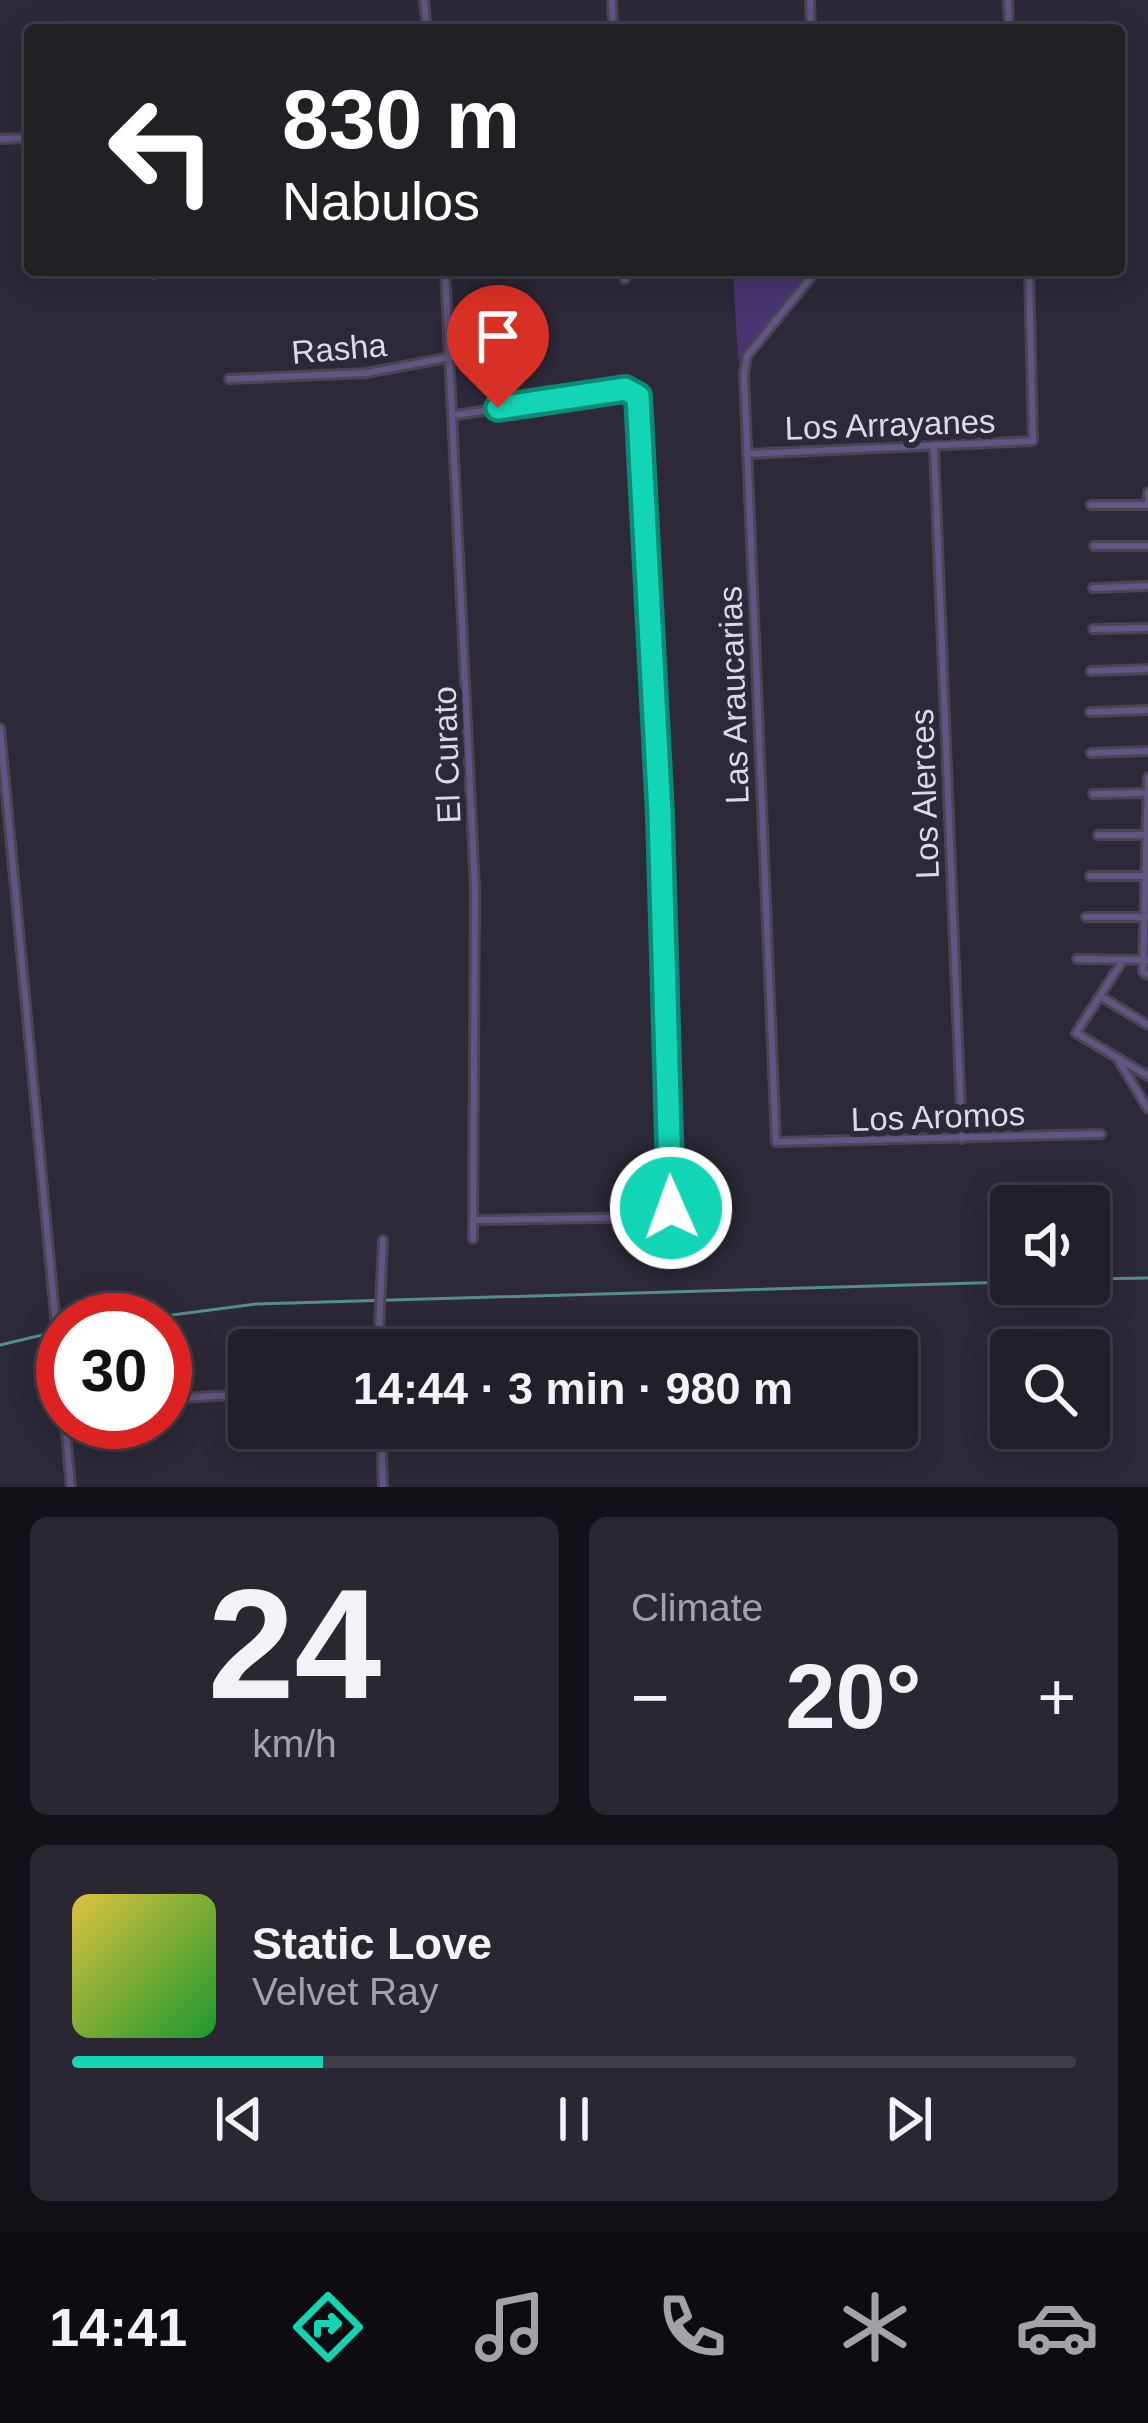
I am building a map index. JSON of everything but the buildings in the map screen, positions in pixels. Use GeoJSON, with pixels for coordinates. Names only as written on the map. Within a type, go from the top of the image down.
{"type":"FeatureCollection","features":[{"type":"Feature","properties":{"kind":"street","name":"El Curato"},"geometry":{"type":"LineString","coordinates":[[445,276],[456,415],[475,890],[472,1239]]}},
{"type":"Feature","properties":{"kind":"street","name":"Las Araucarias"},"geometry":{"type":"LineString","coordinates":[[777,1143],[747,454],[747,356],[812,276]]}},
{"type":"Feature","properties":{"kind":"street","name":"Los Arrayanes"},"geometry":{"type":"LineString","coordinates":[[747,454],[1034,440],[1029,276]]}},
{"type":"Feature","properties":{"kind":"street","name":"Rasha"},"geometry":{"type":"LineString","coordinates":[[229,379],[366,373],[452,357]]}},
{"type":"Feature","properties":{"kind":"street"},"geometry":{"type":"LineString","coordinates":[[456,415],[634,391],[660,814],[671,1205],[667,1214],[473,1220]]}},
{"type":"Feature","properties":{"kind":"street","name":"Los Alerces"},"geometry":{"type":"LineString","coordinates":[[934,448],[962,1139]]}},
{"type":"Feature","properties":{"kind":"street"},"geometry":{"type":"LineString","coordinates":[[1091,505],[1148,504],[1148,492]]}},
{"type":"Feature","properties":{"kind":"street"},"geometry":{"type":"LineString","coordinates":[[1094,546],[1148,546]]}},
{"type":"Feature","properties":{"kind":"street"},"geometry":{"type":"LineString","coordinates":[[1093,588],[1148,586]]}},
{"type":"Feature","properties":{"kind":"street"},"geometry":{"type":"LineString","coordinates":[[1093,629],[1148,628]]}},
{"type":"Feature","properties":{"kind":"street"},"geometry":{"type":"LineString","coordinates":[[1091,670],[1148,669]]}},
{"type":"Feature","properties":{"kind":"street"},"geometry":{"type":"LineString","coordinates":[[1090,712],[1148,710]]}},
{"type":"Feature","properties":{"kind":"street"},"geometry":{"type":"LineString","coordinates":[[0,728],[55,1293]]}},
{"type":"Feature","properties":{"kind":"street"},"geometry":{"type":"LineString","coordinates":[[1091,753],[1148,752]]}},
{"type":"Feature","properties":{"kind":"street"},"geometry":{"type":"LineString","coordinates":[[1148,777],[1147,960],[1143,972],[1148,974]]}},
{"type":"Feature","properties":{"kind":"street"},"geometry":{"type":"LineString","coordinates":[[1093,794],[1148,794]]}},
{"type":"Feature","properties":{"kind":"street"},"geometry":{"type":"LineString","coordinates":[[1098,836],[1148,835]]}},
{"type":"Feature","properties":{"kind":"street"},"geometry":{"type":"LineString","coordinates":[[1090,876],[1147,876]]}},
{"type":"Feature","properties":{"kind":"street"},"geometry":{"type":"LineString","coordinates":[[1086,917],[1147,917]]}},
{"type":"Feature","properties":{"kind":"street"},"geometry":{"type":"LineString","coordinates":[[1078,959],[1147,960]]}},
{"type":"Feature","properties":{"kind":"street"},"geometry":{"type":"LineString","coordinates":[[1123,959],[1076,1033],[1148,1076]]}},
{"type":"Feature","properties":{"kind":"street"},"geometry":{"type":"LineString","coordinates":[[1100,996],[1148,1025]]}},
{"type":"Feature","properties":{"kind":"street"},"geometry":{"type":"LineString","coordinates":[[1115,1055],[1148,1109]]}},
{"type":"Feature","properties":{"kind":"street","name":"Los Aromos"},"geometry":{"type":"LineString","coordinates":[[777,1143],[1101,1134]]}},
{"type":"Feature","properties":{"kind":"street"},"geometry":{"type":"LineString","coordinates":[[378,1329],[383,1240]]}},
{"type":"Feature","properties":{"kind":"street"},"geometry":{"type":"LineString","coordinates":[[192,1397],[228,1395]]}},
{"type":"Feature","properties":{"kind":"street"},"geometry":{"type":"LineString","coordinates":[[67,1449],[71,1487]]}},
{"type":"Feature","properties":{"kind":"street"},"geometry":{"type":"LineString","coordinates":[[382,1449],[383,1487]]}},
{"type":"Feature","properties":{"kind":"shaded area"},"geometry":{"type":"Polygon","coordinates":[[[733,276],[805,276],[738,361],[733,276]]]}},
{"type":"Feature","properties":{"kind":"waterway"},"geometry":{"type":"LineString","coordinates":[[1110,1279],[1148,1278]]}},
{"type":"Feature","properties":{"kind":"waterway"},"geometry":{"type":"LineString","coordinates":[[192,1312],[256,1304],[990,1283]]}},
{"type":"Feature","properties":{"kind":"waterway"},"geometry":{"type":"LineString","coordinates":[[0,1345],[36,1336]]}},
{"type":"Feature","properties":{"kind":"route"},"geometry":{"type":"LineString","coordinates":[[498,408],[625,389],[638,396],[660,814],[671,1208]]}}]}
